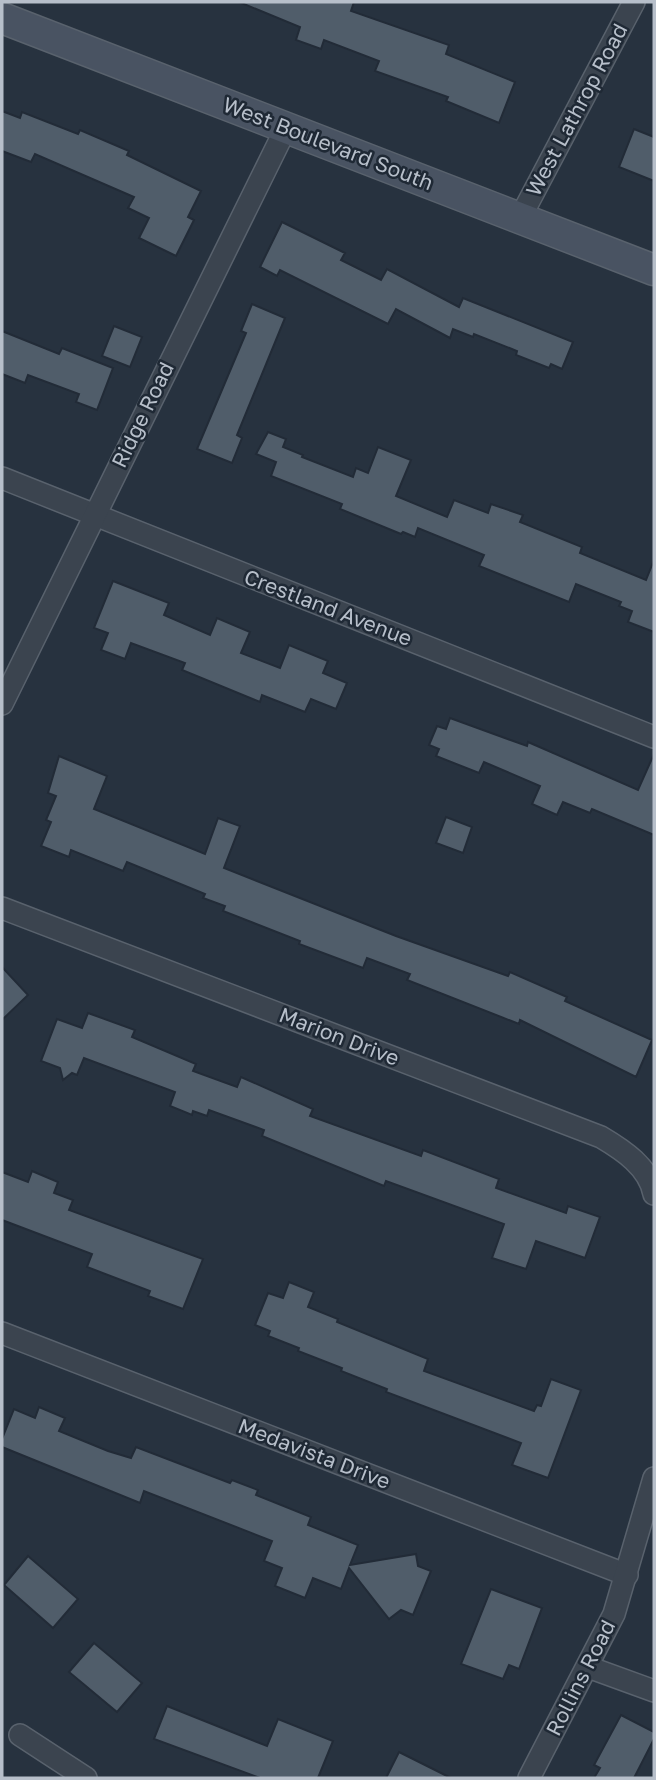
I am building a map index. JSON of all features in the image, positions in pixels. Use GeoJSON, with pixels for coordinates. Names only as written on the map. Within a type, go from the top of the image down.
{"type":"FeatureCollection","features":[{"type":"Feature","properties":{"kind":"main road","name":"West Boulevard South"},"geometry":{"type":"LineString","coordinates":[[2,18],[654,270]]}},
{"type":"Feature","properties":{"kind":"street","name":"West Lathrop Road"},"geometry":{"type":"LineString","coordinates":[[520,218],[634,2]]}},
{"type":"Feature","properties":{"kind":"street","name":"Ridge Road"},"geometry":{"type":"LineString","coordinates":[[2,704],[286,128]]}},
{"type":"Feature","properties":{"kind":"street","name":"Crestland Avenue"},"geometry":{"type":"LineString","coordinates":[[2,478],[654,737]]}},
{"type":"Feature","properties":{"kind":"street","name":"Marion Drive"},"geometry":{"type":"LineString","coordinates":[[2,908],[601,1137],[622,1149],[639,1165],[654,1194]]}},
{"type":"Feature","properties":{"kind":"street","name":"Medavista Drive"},"geometry":{"type":"LineString","coordinates":[[2,1333],[626,1575]]}},
{"type":"Feature","properties":{"kind":"street"},"geometry":{"type":"LineString","coordinates":[[626,1575],[654,1478]]}},
{"type":"Feature","properties":{"kind":"street","name":"Rollins Road"},"geometry":{"type":"LineString","coordinates":[[528,1778],[614,1614],[626,1575]]}},
{"type":"Feature","properties":{"kind":"street"},"geometry":{"type":"LineString","coordinates":[[588,1667],[654,1691]]}},
{"type":"Feature","properties":{"kind":"street"},"geometry":{"type":"LineString","coordinates":[[20,1735],[86,1778]]}},
{"type":"Feature","properties":{"kind":"building"},"geometry":{"type":"Polygon","coordinates":[[[239,2],[354,2],[351,11],[449,45],[446,54],[515,82],[499,123],[446,101],[448,97],[375,71],[379,61],[324,40],[321,49],[296,40],[300,27],[239,2]]]}},
{"type":"Feature","properties":{"kind":"building"},"geometry":{"type":"Polygon","coordinates":[[[2,111],[20,118],[22,112],[78,134],[80,130],[129,151],[127,155],[201,191],[188,217],[194,220],[176,256],[139,238],[149,218],[128,208],[134,197],[35,154],[31,162],[2,151],[2,111]]]}},
{"type":"Feature","properties":{"kind":"building"},"geometry":{"type":"Polygon","coordinates":[[[634,129],[654,137],[654,181],[619,167],[634,129]]]}},
{"type":"Feature","properties":{"kind":"building"},"geometry":{"type":"Polygon","coordinates":[[[282,222],[345,253],[341,260],[381,280],[387,269],[459,307],[463,298],[573,342],[562,369],[551,364],[549,368],[516,355],[517,351],[474,334],[473,337],[453,329],[450,338],[396,309],[388,324],[280,270],[277,276],[260,267],[282,222]]]}},
{"type":"Feature","properties":{"kind":"building"},"geometry":{"type":"Polygon","coordinates":[[[252,304],[285,318],[237,435],[242,438],[232,463],[197,449],[246,333],[241,331],[252,304]]]}},
{"type":"Feature","properties":{"kind":"building"},"geometry":{"type":"Polygon","coordinates":[[[114,326],[142,337],[130,367],[102,356],[114,326]]]}},
{"type":"Feature","properties":{"kind":"building"},"geometry":{"type":"Polygon","coordinates":[[[2,331],[59,354],[62,348],[113,368],[97,410],[76,402],[79,394],[28,375],[25,383],[2,374],[2,331]]]}},
{"type":"Feature","properties":{"kind":"building"},"geometry":{"type":"Polygon","coordinates":[[[268,432],[286,439],[283,447],[353,477],[356,468],[368,473],[378,447],[411,460],[396,496],[447,517],[454,500],[488,513],[491,504],[523,515],[520,522],[582,547],[580,553],[646,580],[654,560],[654,632],[628,622],[632,611],[619,606],[621,602],[576,584],[569,602],[479,566],[484,555],[418,528],[415,537],[403,532],[401,534],[340,509],[342,504],[271,476],[276,462],[256,454],[268,432]]]}},
{"type":"Feature","properties":{"kind":"building"},"geometry":{"type":"Polygon","coordinates":[[[113,581],[169,603],[164,615],[210,635],[217,618],[250,632],[241,653],[280,668],[289,645],[328,661],[323,673],[347,683],[336,709],[311,699],[305,712],[262,695],[260,702],[182,670],[185,663],[131,643],[125,659],[101,650],[108,633],[94,628],[113,581]]]}},
{"type":"Feature","properties":{"kind":"building"},"geometry":{"type":"Polygon","coordinates":[[[450,718],[527,746],[528,742],[638,790],[654,754],[654,835],[592,809],[590,813],[563,802],[557,815],[532,804],[540,786],[484,762],[479,773],[436,756],[439,749],[429,745],[437,726],[446,729],[450,718]]]}},
{"type":"Feature","properties":{"kind":"building"},"geometry":{"type":"Polygon","coordinates":[[[59,756],[107,776],[94,809],[205,854],[218,818],[240,826],[224,868],[396,936],[508,976],[510,972],[567,997],[565,1001],[652,1040],[636,1077],[520,1020],[519,1024],[407,980],[410,974],[367,958],[363,968],[299,944],[300,941],[223,911],[225,906],[203,898],[205,894],[127,862],[123,871],[71,850],[69,857],[41,846],[51,822],[46,820],[56,796],[48,793],[59,756]]]}},
{"type":"Feature","properties":{"kind":"building"},"geometry":{"type":"Polygon","coordinates":[[[446,817],[472,827],[463,853],[436,843],[446,817]]]}},
{"type":"Feature","properties":{"kind":"building"},"geometry":{"type":"Polygon","coordinates":[[[2,967],[28,995],[2,1020],[2,967]]]}},
{"type":"Feature","properties":{"kind":"building"},"geometry":{"type":"Polygon","coordinates":[[[88,1013],[135,1030],[132,1037],[196,1064],[193,1071],[237,1087],[241,1077],[313,1109],[310,1116],[421,1156],[423,1150],[499,1179],[496,1188],[566,1213],[568,1206],[600,1217],[585,1258],[536,1241],[526,1269],[492,1258],[504,1224],[386,1181],[384,1186],[262,1136],[264,1130],[209,1110],[207,1116],[193,1111],[192,1115],[170,1106],[175,1092],[84,1058],[77,1075],[72,1073],[63,1080],[60,1068],[41,1061],[57,1019],[82,1028],[88,1013]]]}},
{"type":"Feature","properties":{"kind":"building"},"geometry":{"type":"Polygon","coordinates":[[[32,1171],[58,1182],[54,1193],[73,1200],[69,1210],[203,1259],[183,1309],[148,1296],[150,1291],[87,1267],[92,1254],[2,1220],[2,1172],[28,1182],[32,1171]]]}},
{"type":"Feature","properties":{"kind":"building"},"geometry":{"type":"Polygon","coordinates":[[[289,1282],[314,1292],[308,1307],[338,1319],[337,1322],[428,1359],[424,1371],[534,1411],[537,1405],[541,1406],[551,1379],[581,1390],[548,1478],[512,1465],[521,1443],[386,1392],[387,1389],[341,1371],[342,1368],[268,1336],[270,1331],[255,1325],[268,1293],[283,1298],[289,1282]]]}},
{"type":"Feature","properties":{"kind":"building"},"geometry":{"type":"Polygon","coordinates":[[[39,1407],[65,1418],[59,1431],[108,1451],[131,1458],[136,1447],[230,1483],[232,1480],[258,1490],[256,1495],[311,1517],[308,1525],[358,1545],[350,1565],[416,1554],[418,1566],[431,1571],[413,1615],[401,1610],[389,1619],[349,1568],[341,1589],[313,1578],[305,1598],[275,1586],[282,1568],[264,1561],[272,1541],[144,1491],[140,1503],[2,1447],[2,1439],[14,1409],[35,1418],[39,1407]]]}},
{"type":"Feature","properties":{"kind":"building"},"geometry":{"type":"Polygon","coordinates":[[[28,1556],[78,1599],[53,1628],[4,1585],[28,1556]]]}},
{"type":"Feature","properties":{"kind":"building"},"geometry":{"type":"Polygon","coordinates":[[[491,1589],[542,1608],[519,1669],[509,1665],[503,1679],[461,1664],[491,1589]]]}},
{"type":"Feature","properties":{"kind":"building"},"geometry":{"type":"Polygon","coordinates":[[[94,1643],[142,1683],[117,1712],[69,1672],[94,1643]]]}},
{"type":"Feature","properties":{"kind":"building"},"geometry":{"type":"Polygon","coordinates":[[[167,1706],[267,1746],[278,1719],[333,1741],[318,1778],[260,1778],[154,1739],[167,1706]]]}},
{"type":"Feature","properties":{"kind":"building"},"geometry":{"type":"Polygon","coordinates":[[[621,1715],[654,1732],[654,1739],[634,1778],[594,1778],[600,1768],[594,1765],[621,1715]]]}},
{"type":"Feature","properties":{"kind":"building"},"geometry":{"type":"Polygon","coordinates":[[[399,1752],[451,1778],[386,1778],[399,1752]]]}}]}
